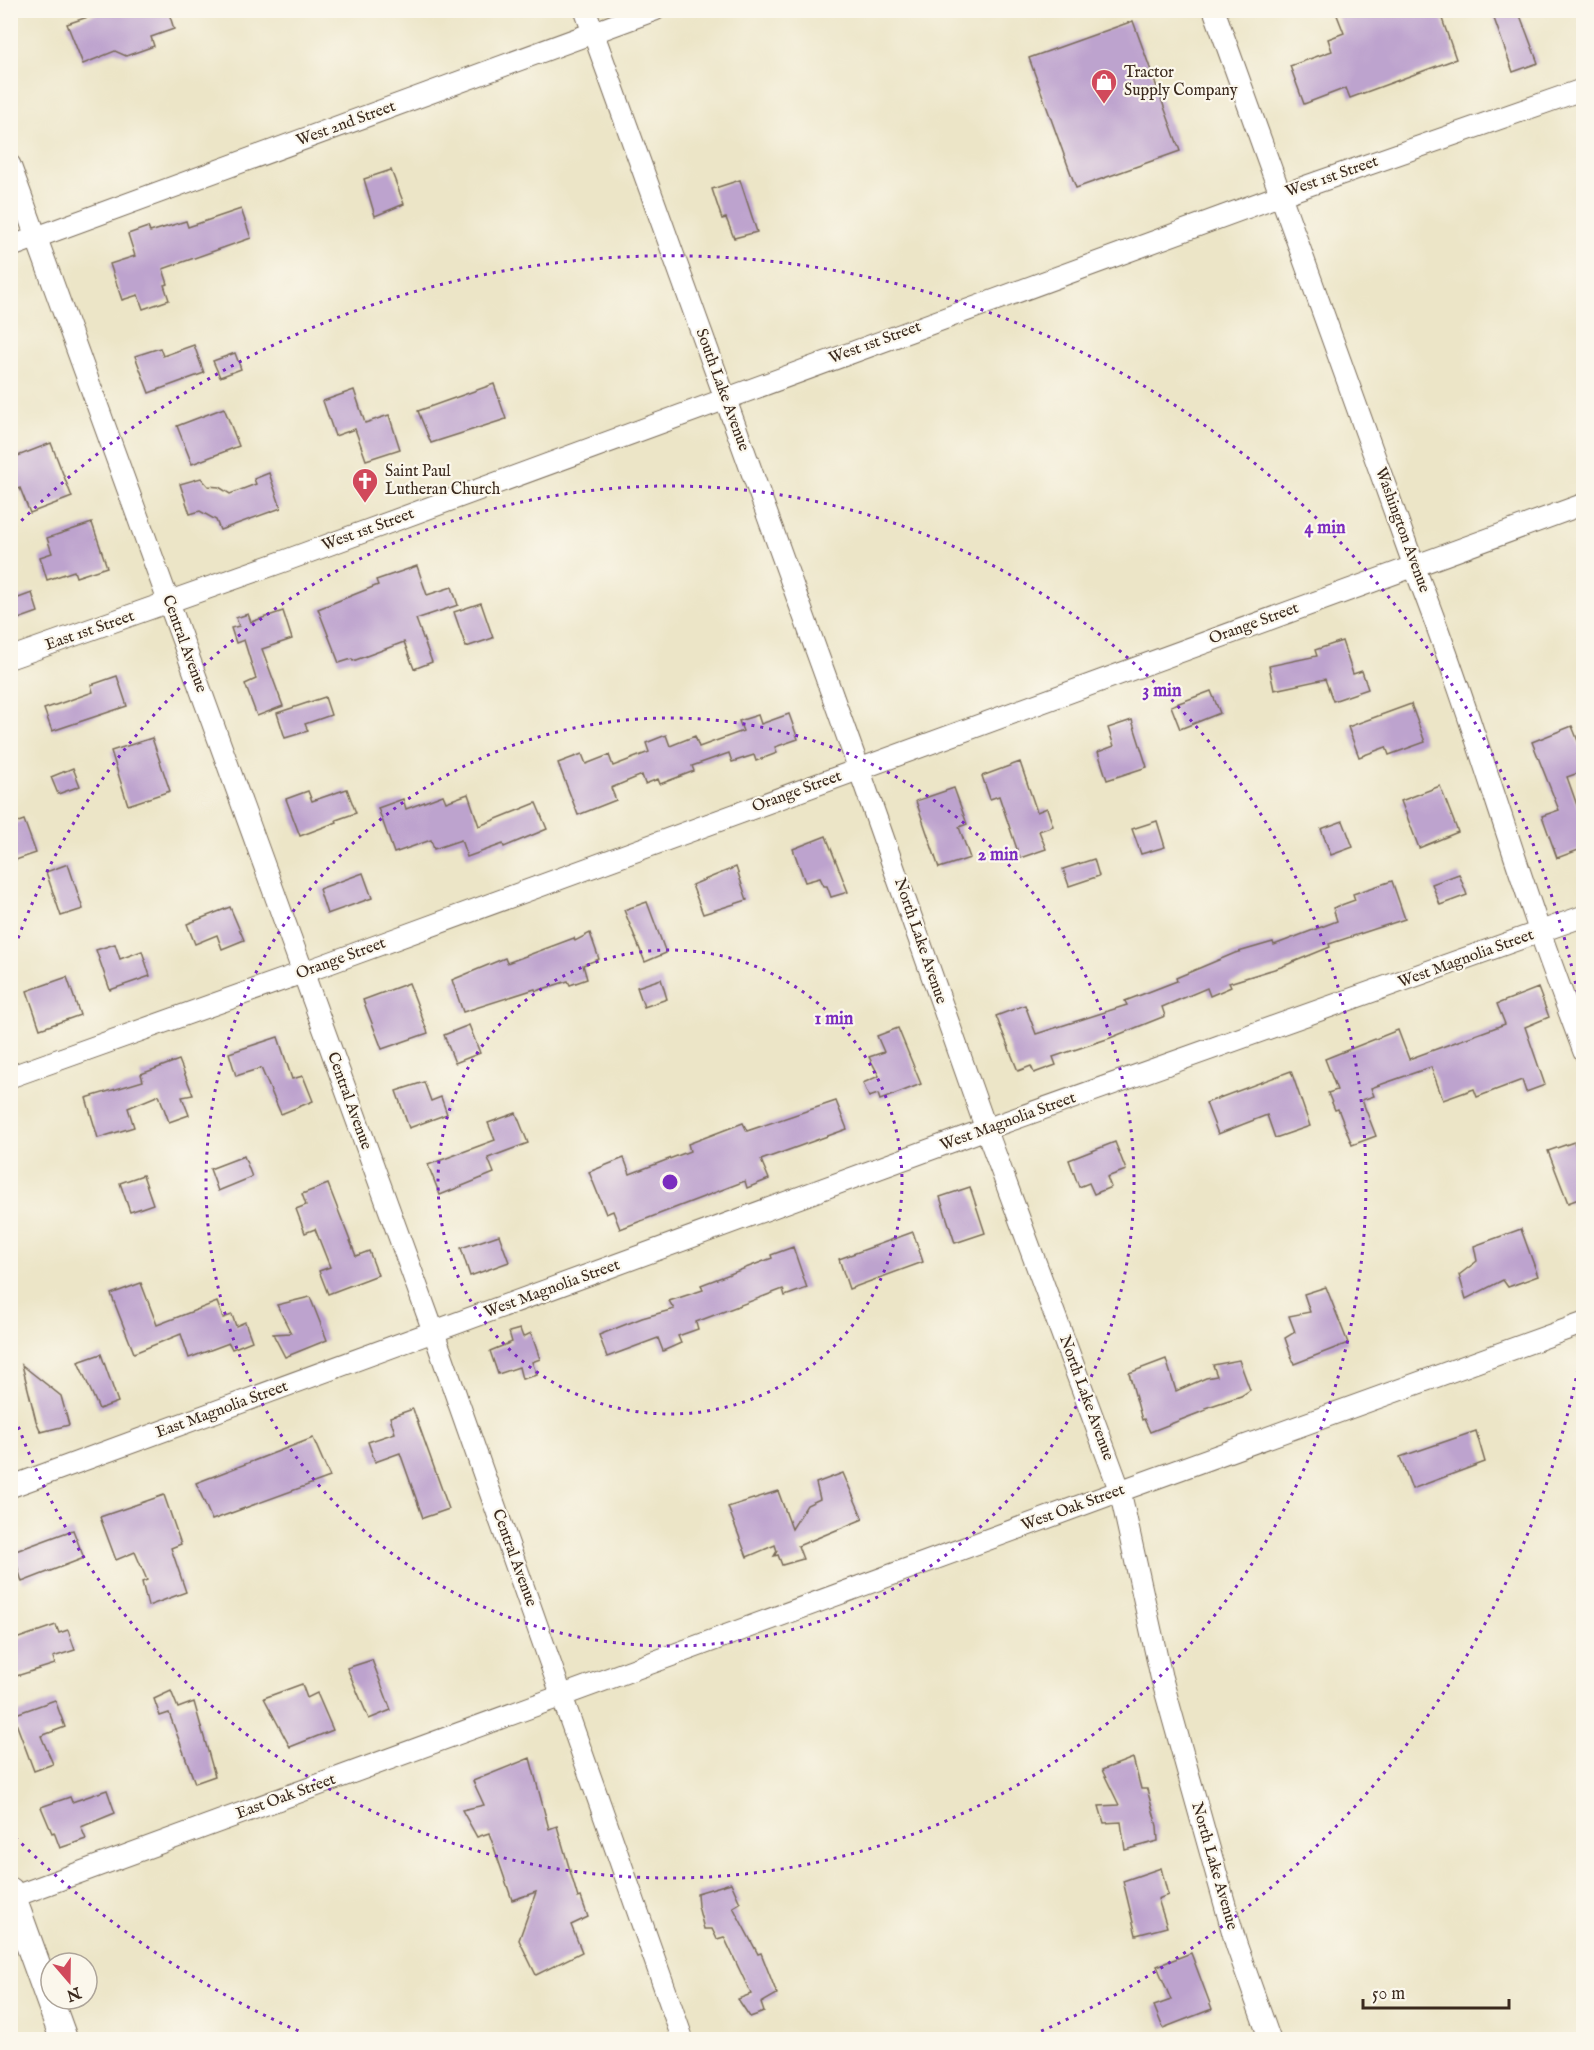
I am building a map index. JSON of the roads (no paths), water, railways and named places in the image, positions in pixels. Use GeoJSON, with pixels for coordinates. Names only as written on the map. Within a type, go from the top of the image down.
{"type":"FeatureCollection","features":[{"type":"Feature","properties":{"kind":"main road"},"geometry":{"type":"LineString","coordinates":[[11,1896],[64,2040]]}},
{"type":"Feature","properties":{"kind":"street","name":"South Lake Avenue"},"geometry":{"type":"LineString","coordinates":[[585,10],[859,769]]}},
{"type":"Feature","properties":{"kind":"street","name":"West 2nd Street"},"geometry":{"type":"LineString","coordinates":[[10,247],[656,10]]}},
{"type":"Feature","properties":{"kind":"street","name":"Washington Avenue"},"geometry":{"type":"LineString","coordinates":[[1214,10],[1477,740],[1540,933],[1584,1052]]}},
{"type":"Feature","properties":{"kind":"street","name":"West 1st Street"},"geometry":{"type":"LineString","coordinates":[[169,602],[1281,195],[1584,89]]}},
{"type":"Feature","properties":{"kind":"street","name":"Central Avenue"},"geometry":{"type":"LineString","coordinates":[[10,165],[434,1333],[683,2040]]}},
{"type":"Feature","properties":{"kind":"street","name":"Orange Street"},"geometry":{"type":"LineString","coordinates":[[10,1077],[302,973],[1584,504]]}},
{"type":"Feature","properties":{"kind":"street","name":"East 1st Street"},"geometry":{"type":"LineString","coordinates":[[10,658],[169,602]]}},
{"type":"Feature","properties":{"kind":"street","name":"North Lake Avenue"},"geometry":{"type":"LineString","coordinates":[[859,769],[986,1129],[1120,1491],[1161,1676],[1236,1944],[1270,2040]]}},
{"type":"Feature","properties":{"kind":"street","name":"West Magnolia Street"},"geometry":{"type":"LineString","coordinates":[[434,1333],[986,1129],[1584,916]]}},
{"type":"Feature","properties":{"kind":"street","name":"West Oak Street"},"geometry":{"type":"LineString","coordinates":[[562,1695],[1584,1323]]}},
{"type":"Feature","properties":{"kind":"street","name":"East Magnolia Street"},"geometry":{"type":"LineString","coordinates":[[10,1487],[434,1333]]}},
{"type":"Feature","properties":{"kind":"street","name":"East Oak Street"},"geometry":{"type":"LineString","coordinates":[[11,1896],[562,1695]]}},
{"type":"Feature","properties":{"kind":"place","name":"Tractor Supply Company"},"geometry":{"type":"Point","coordinates":[1104,105]}},
{"type":"Feature","properties":{"kind":"place","name":"Saint Paul Lutheran Church"},"geometry":{"type":"Point","coordinates":[365,504]}}]}
